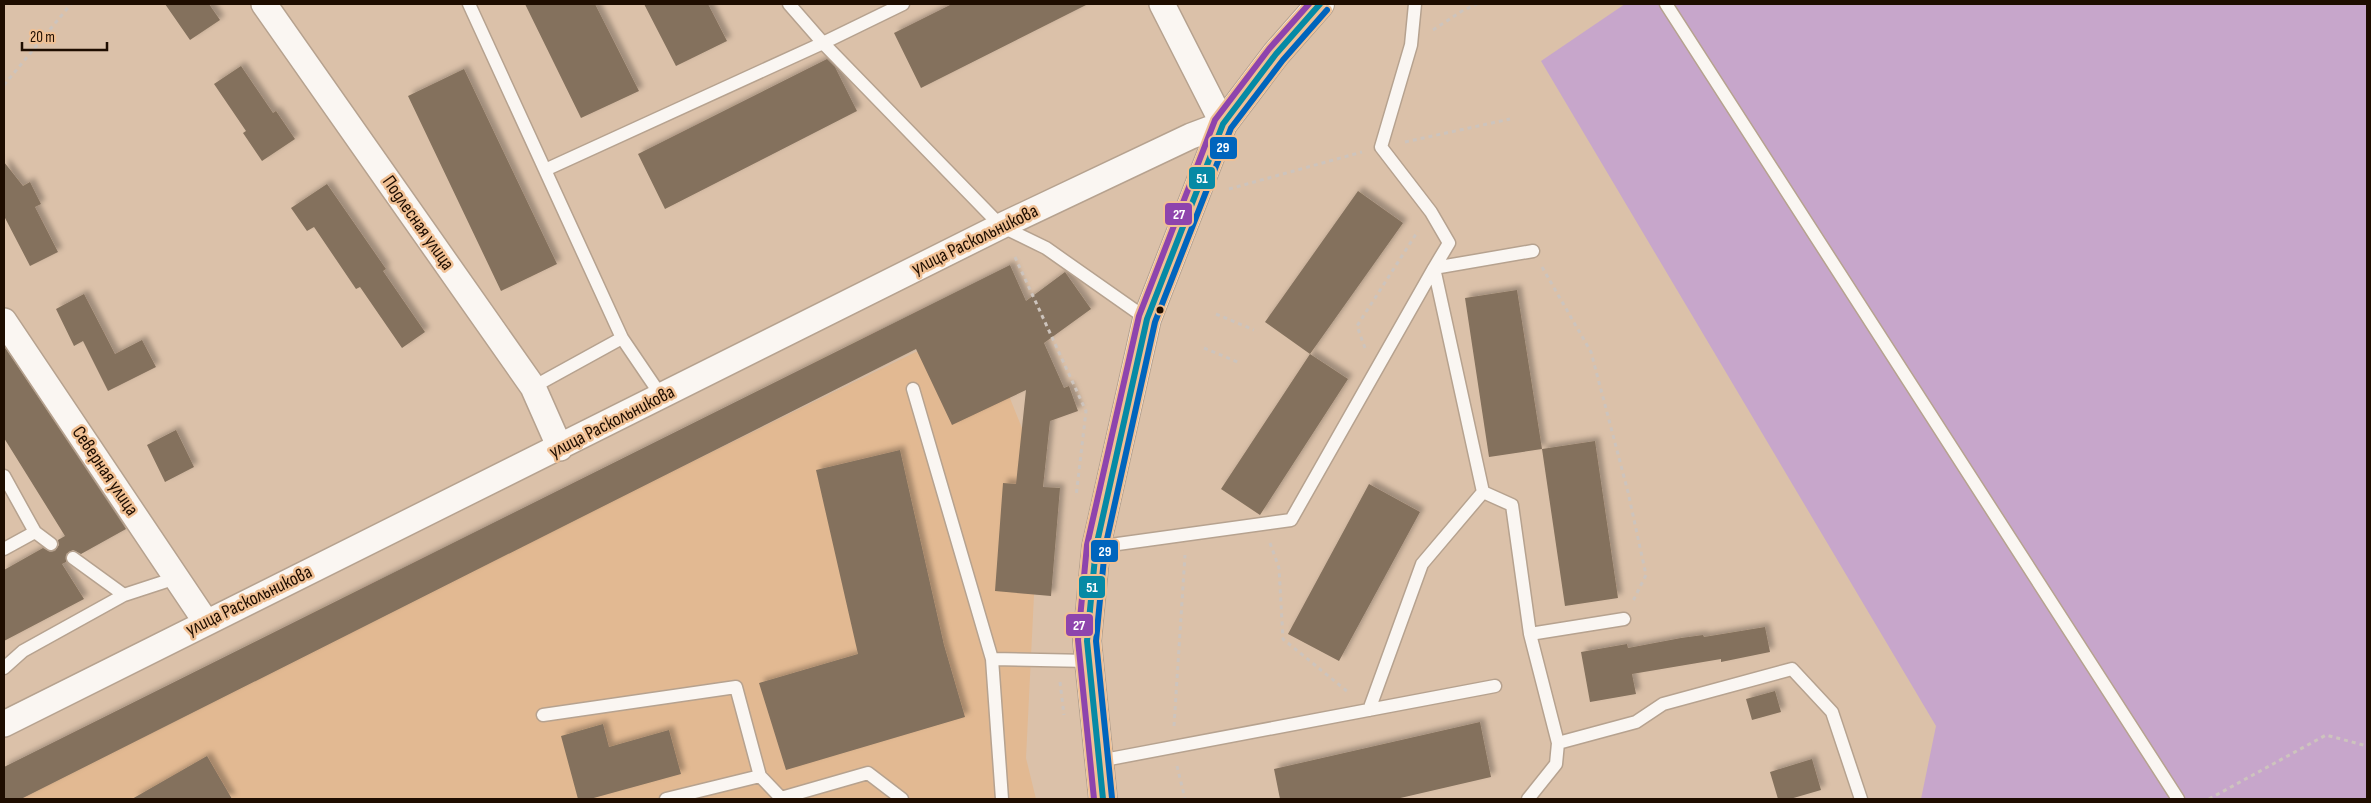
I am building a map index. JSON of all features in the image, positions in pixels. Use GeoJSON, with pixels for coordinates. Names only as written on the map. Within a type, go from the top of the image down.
{"type":"FeatureCollection","features":[{"type":"Feature","properties":{"kind":"main road"},"geometry":{"type":"LineString","coordinates":[[1103,799],[1087,641],[1096,547],[1151,310],[1224,124],[1276,54],[1320,4]]}},
{"type":"Feature","properties":{"kind":"street","name":"Подлесная улица"},"geometry":{"type":"LineString","coordinates":[[264,4],[533,387],[560,448]]}},
{"type":"Feature","properties":{"kind":"street"},"geometry":{"type":"LineString","coordinates":[[1162,4],[1224,124]]}},
{"type":"Feature","properties":{"kind":"street","name":"улица Раскольникова"},"geometry":{"type":"LineString","coordinates":[[4,724],[206,622],[560,448],[1001,226],[1191,136],[1224,124]]}},
{"type":"Feature","properties":{"kind":"street","name":"Северная улица"},"geometry":{"type":"LineString","coordinates":[[4,321],[206,622]]}},
{"type":"Feature","properties":{"kind":"lane"},"geometry":{"type":"LineString","coordinates":[[469,4],[622,338],[662,397]]}},
{"type":"Feature","properties":{"kind":"lane"},"geometry":{"type":"LineString","coordinates":[[789,4],[823,43],[1001,226],[1046,248],[1151,310]]}},
{"type":"Feature","properties":{"kind":"lane"},"geometry":{"type":"LineString","coordinates":[[545,170],[823,43],[903,4]]}},
{"type":"Feature","properties":{"kind":"lane"},"geometry":{"type":"LineString","coordinates":[[1096,547],[1291,520],[1449,243],[1431,212],[1381,147],[1411,45],[1415,4]]}},
{"type":"Feature","properties":{"kind":"lane"},"geometry":{"type":"LineString","coordinates":[[1666,4],[2178,799]]}},
{"type":"Feature","properties":{"kind":"lane"},"geometry":{"type":"LineString","coordinates":[[1434,268],[1533,251]]}},
{"type":"Feature","properties":{"kind":"lane"},"geometry":{"type":"LineString","coordinates":[[1434,268],[1483,492]]}},
{"type":"Feature","properties":{"kind":"lane"},"geometry":{"type":"LineString","coordinates":[[533,387],[622,338]]}},
{"type":"Feature","properties":{"kind":"lane"},"geometry":{"type":"LineString","coordinates":[[913,389],[992,659],[1002,799]]}},
{"type":"Feature","properties":{"kind":"lane"},"geometry":{"type":"LineString","coordinates":[[4,476],[34,532],[51,544]]}},
{"type":"Feature","properties":{"kind":"lane"},"geometry":{"type":"LineString","coordinates":[[1483,492],[1512,505],[1530,634],[1558,743],[1556,764],[1528,799]]}},
{"type":"Feature","properties":{"kind":"lane"},"geometry":{"type":"LineString","coordinates":[[1369,710],[1422,564],[1483,492]]}},
{"type":"Feature","properties":{"kind":"lane"},"geometry":{"type":"LineString","coordinates":[[4,549],[34,532]]}},
{"type":"Feature","properties":{"kind":"lane"},"geometry":{"type":"LineString","coordinates":[[73,558],[124,595]]}},
{"type":"Feature","properties":{"kind":"lane"},"geometry":{"type":"LineString","coordinates":[[4,668],[23,651],[124,595],[176,578]]}},
{"type":"Feature","properties":{"kind":"lane"},"geometry":{"type":"LineString","coordinates":[[1530,634],[1624,619]]}},
{"type":"Feature","properties":{"kind":"lane"},"geometry":{"type":"LineString","coordinates":[[992,659],[1089,661]]}},
{"type":"Feature","properties":{"kind":"lane"},"geometry":{"type":"LineString","coordinates":[[1558,743],[1636,722],[1663,704],[1792,670],[1832,712],[1861,799]]}},
{"type":"Feature","properties":{"kind":"lane"},"geometry":{"type":"LineString","coordinates":[[1099,761],[1496,686]]}},
{"type":"Feature","properties":{"kind":"lane"},"geometry":{"type":"LineString","coordinates":[[543,715],[736,688],[760,776],[782,798],[868,773],[902,799]]}},
{"type":"Feature","properties":{"kind":"lane"},"geometry":{"type":"LineString","coordinates":[[666,799],[760,776]]}},
{"type":"Feature","properties":{"kind":"path"},"geometry":{"type":"LineString","coordinates":[[4,85],[71,4]]}},
{"type":"Feature","properties":{"kind":"path"},"geometry":{"type":"LineString","coordinates":[[1411,45],[1462,10],[1477,4]]}},
{"type":"Feature","properties":{"kind":"path"},"geometry":{"type":"LineString","coordinates":[[1195,199],[1381,147],[1510,119]]}},
{"type":"Feature","properties":{"kind":"path"},"geometry":{"type":"LineString","coordinates":[[1374,374],[1357,326],[1431,212]]}},
{"type":"Feature","properties":{"kind":"path"},"geometry":{"type":"LineString","coordinates":[[1001,226],[1086,411],[1075,506]]}},
{"type":"Feature","properties":{"kind":"path"},"geometry":{"type":"LineString","coordinates":[[1533,251],[1591,352],[1628,492],[1646,575],[1624,619]]}},
{"type":"Feature","properties":{"kind":"path"},"geometry":{"type":"LineString","coordinates":[[1216,314],[1254,330]]}},
{"type":"Feature","properties":{"kind":"path"},"geometry":{"type":"LineString","coordinates":[[1204,348],[1240,363]]}},
{"type":"Feature","properties":{"kind":"path"},"geometry":{"type":"LineString","coordinates":[[1262,524],[1279,568],[1284,639],[1369,710]]}},
{"type":"Feature","properties":{"kind":"path"},"geometry":{"type":"LineString","coordinates":[[1184,799],[1173,747],[1186,534]]}},
{"type":"Feature","properties":{"kind":"path"},"geometry":{"type":"LineString","coordinates":[[1057,660],[1064,720]]}},
{"type":"Feature","properties":{"kind":"path"},"geometry":{"type":"LineString","coordinates":[[2209,799],[2326,735],[2367,746]]}},
{"type":"Feature","properties":{"kind":"shaded area"},"geometry":{"type":"Polygon","coordinates":[[[1625,4],[2367,4],[2367,799],[1921,799],[1936,726],[1541,61],[1625,4]]]}},
{"type":"Feature","properties":{"kind":"shaded area"},"geometry":{"type":"Polygon","coordinates":[[[979,321],[1040,473],[1026,758],[1036,799],[17,799],[14,794],[979,321]]]}},
{"type":"Feature","properties":{"kind":"building"},"geometry":{"type":"Polygon","coordinates":[[[165,4],[209,4],[220,20],[190,40],[165,4]]]}},
{"type":"Feature","properties":{"kind":"building"},"geometry":{"type":"Polygon","coordinates":[[[525,4],[595,4],[639,91],[581,118],[525,4]]]}},
{"type":"Feature","properties":{"kind":"building"},"geometry":{"type":"Polygon","coordinates":[[[644,4],[708,4],[727,41],[676,66],[644,4]]]}},
{"type":"Feature","properties":{"kind":"building"},"geometry":{"type":"Polygon","coordinates":[[[952,4],[1088,4],[921,88],[894,33],[952,4]]]}},
{"type":"Feature","properties":{"kind":"building"},"geometry":{"type":"Polygon","coordinates":[[[827,59],[835,67],[857,111],[665,209],[638,154],[827,59]]]}},
{"type":"Feature","properties":{"kind":"building"},"geometry":{"type":"Polygon","coordinates":[[[241,66],[273,113],[276,111],[295,139],[262,161],[243,133],[246,131],[214,84],[241,66]]]}},
{"type":"Feature","properties":{"kind":"building"},"geometry":{"type":"Polygon","coordinates":[[[464,69],[557,264],[501,291],[408,96],[464,69]]]}},
{"type":"Feature","properties":{"kind":"building"},"geometry":{"type":"Polygon","coordinates":[[[4,162],[23,186],[30,182],[41,204],[35,207],[58,252],[30,266],[4,216],[4,162]]]}},
{"type":"Feature","properties":{"kind":"building"},"geometry":{"type":"Polygon","coordinates":[[[327,184],[386,269],[383,271],[425,332],[402,348],[360,287],[356,289],[314,227],[307,231],[291,208],[327,184]]]}},
{"type":"Feature","properties":{"kind":"building"},"geometry":{"type":"Polygon","coordinates":[[[1358,191],[1403,223],[1310,354],[1265,322],[1358,191]]]}},
{"type":"Feature","properties":{"kind":"building"},"geometry":{"type":"Polygon","coordinates":[[[1010,265],[1026,301],[1065,272],[1091,309],[1044,343],[1064,388],[1069,386],[1078,411],[1050,421],[1043,487],[1060,488],[1051,596],[995,591],[1003,483],[1016,484],[1026,390],[952,425],[916,349],[21,799],[4,799],[4,767],[1010,265]]]}},
{"type":"Feature","properties":{"kind":"building"},"geometry":{"type":"Polygon","coordinates":[[[1517,290],[1542,449],[1489,457],[1465,298],[1517,290]]]}},
{"type":"Feature","properties":{"kind":"building"},"geometry":{"type":"Polygon","coordinates":[[[84,294],[115,354],[142,340],[156,367],[108,391],[83,341],[74,346],[56,309],[84,294]]]}},
{"type":"Feature","properties":{"kind":"building"},"geometry":{"type":"Polygon","coordinates":[[[4,346],[126,529],[81,554],[73,550],[66,554],[66,562],[62,564],[84,599],[4,641],[4,570],[43,548],[50,552],[55,551],[59,545],[58,540],[65,536],[4,438],[4,346]]]}},
{"type":"Feature","properties":{"kind":"building"},"geometry":{"type":"Polygon","coordinates":[[[1310,354],[1348,379],[1260,515],[1221,489],[1310,354]]]}},
{"type":"Feature","properties":{"kind":"building"},"geometry":{"type":"Polygon","coordinates":[[[176,430],[194,467],[165,482],[147,445],[176,430]]]}},
{"type":"Feature","properties":{"kind":"building"},"geometry":{"type":"Polygon","coordinates":[[[1595,441],[1618,598],[1565,606],[1542,449],[1595,441]]]}},
{"type":"Feature","properties":{"kind":"building"},"geometry":{"type":"Polygon","coordinates":[[[900,450],[944,645],[965,717],[786,770],[759,683],[858,654],[816,470],[900,450]]]}},
{"type":"Feature","properties":{"kind":"building"},"geometry":{"type":"Polygon","coordinates":[[[1369,484],[1420,512],[1339,661],[1288,634],[1369,484]]]}},
{"type":"Feature","properties":{"kind":"building"},"geometry":{"type":"Polygon","coordinates":[[[1765,627],[1770,652],[1721,662],[1721,659],[1632,674],[1636,694],[1590,702],[1581,652],[1627,644],[1628,648],[1681,638],[1703,635],[1704,637],[1765,627]]]}},
{"type":"Feature","properties":{"kind":"building"},"geometry":{"type":"Polygon","coordinates":[[[1775,691],[1781,712],[1752,720],[1746,699],[1775,691]]]}},
{"type":"Feature","properties":{"kind":"building"},"geometry":{"type":"Polygon","coordinates":[[[1480,722],[1491,777],[1396,799],[1280,799],[1274,769],[1480,722]]]}},
{"type":"Feature","properties":{"kind":"building"},"geometry":{"type":"Polygon","coordinates":[[[603,724],[609,747],[669,730],[681,774],[590,799],[578,799],[561,736],[603,724]]]}},
{"type":"Feature","properties":{"kind":"building"},"geometry":{"type":"Polygon","coordinates":[[[207,756],[232,799],[132,799],[207,756]]]}},
{"type":"Feature","properties":{"kind":"building"},"geometry":{"type":"Polygon","coordinates":[[[1812,759],[1821,790],[1790,799],[1778,799],[1770,772],[1812,759]]]}},
{"type":"Feature","properties":{"kind":"transit line","name":"27"},"geometry":{"type":"LineString","coordinates":[[1094,799],[1078,640],[1087,545],[1139,316],[1215,120],[1269,49],[1309,4]]}},
{"type":"Feature","properties":{"kind":"transit line","name":"51"},"geometry":{"type":"LineString","coordinates":[[1103,799],[1087,641],[1096,547],[1147,319],[1223,124],[1276,54],[1320,4]]}},
{"type":"Feature","properties":{"kind":"transit line","name":"29"},"geometry":{"type":"LineString","coordinates":[[1112,798],[1096,641],[1105,548],[1155,322],[1231,128],[1283,60],[1327,10]]}}]}
